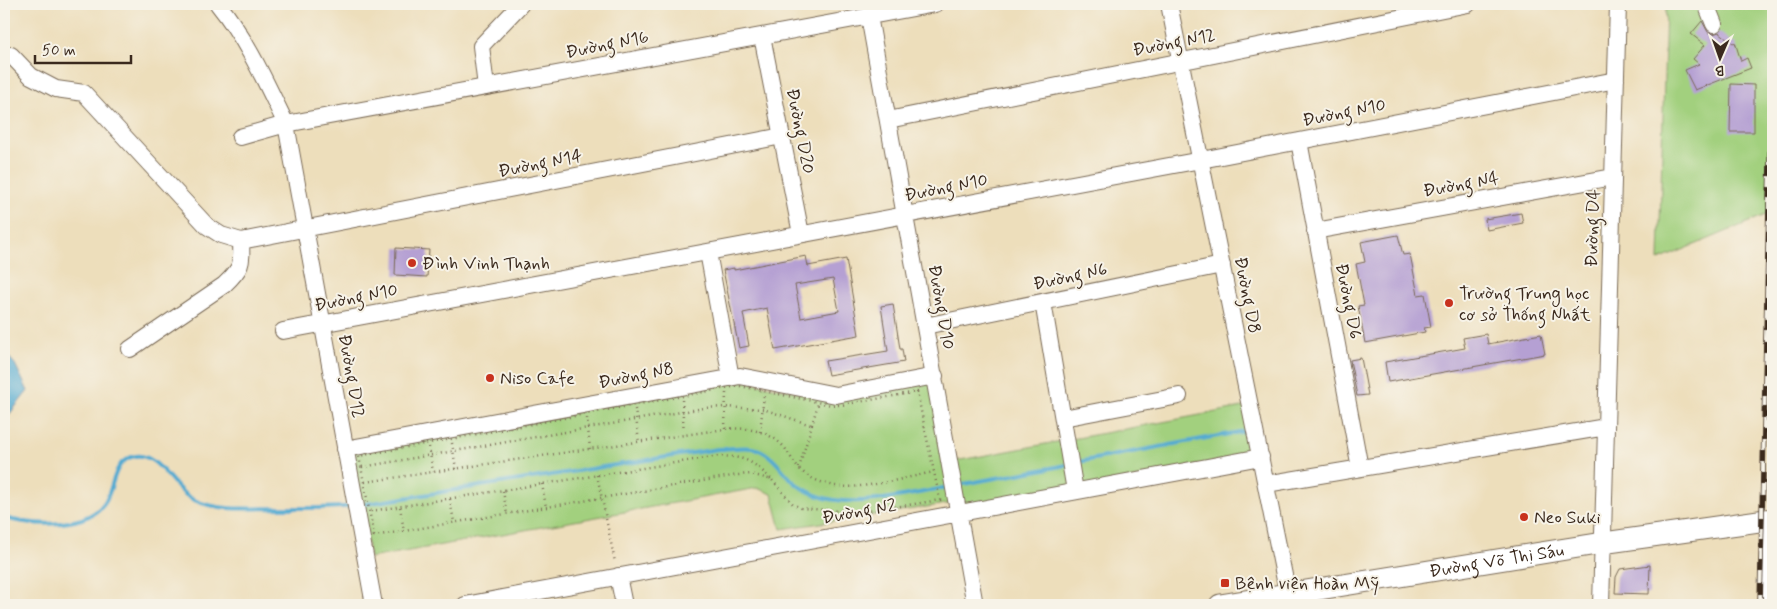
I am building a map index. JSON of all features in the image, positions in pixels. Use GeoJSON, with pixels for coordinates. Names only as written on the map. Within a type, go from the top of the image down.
{"type":"FeatureCollection","features":[{"type":"Feature","properties":{"kind":"main road","name":"Đường Võ Thị Sáu"},"geometry":{"type":"LineString","coordinates":[[1220,605],[1289,600],[1603,543],[1772,519]]}},
{"type":"Feature","properties":{"kind":"street","name":"Đường D12"},"geometry":{"type":"LineString","coordinates":[[218,4],[234,25],[253,58],[286,124],[323,324],[358,483],[374,605]]}},
{"type":"Feature","properties":{"kind":"street"},"geometry":{"type":"LineString","coordinates":[[486,87],[481,46],[521,4]]}},
{"type":"Feature","properties":{"kind":"street","name":"Đường N16"},"geometry":{"type":"LineString","coordinates":[[240,136],[286,124],[935,4]]}},
{"type":"Feature","properties":{"kind":"street","name":"Đường D8"},"geometry":{"type":"LineString","coordinates":[[1169,4],[1289,600]]}},
{"type":"Feature","properties":{"kind":"street","name":"Đường N12"},"geometry":{"type":"LineString","coordinates":[[888,120],[1468,4]]}},
{"type":"Feature","properties":{"kind":"street","name":"Đường D4"},"geometry":{"type":"LineString","coordinates":[[1601,605],[1618,4]]}},
{"type":"Feature","properties":{"kind":"street"},"geometry":{"type":"LineString","coordinates":[[1706,4],[1714,24]]}},
{"type":"Feature","properties":{"kind":"street","name":"Đường D10"},"geometry":{"type":"LineString","coordinates":[[869,16],[975,605]]}},
{"type":"Feature","properties":{"kind":"street","name":"Đường D20"},"geometry":{"type":"LineString","coordinates":[[762,36],[802,234]]}},
{"type":"Feature","properties":{"kind":"street"},"geometry":{"type":"LineString","coordinates":[[11,55],[31,76],[56,89],[84,93],[207,226],[221,235],[241,241],[242,259],[237,273],[220,288],[130,348]]}},
{"type":"Feature","properties":{"kind":"street","name":"Đường N10"},"geometry":{"type":"LineString","coordinates":[[284,332],[1616,80]]}},
{"type":"Feature","properties":{"kind":"street","name":"Đường N14"},"geometry":{"type":"LineString","coordinates":[[241,241],[782,136]]}},
{"type":"Feature","properties":{"kind":"street","name":"Đường D6"},"geometry":{"type":"LineString","coordinates":[[1299,141],[1360,468]]}},
{"type":"Feature","properties":{"kind":"street","name":"Đường N4"},"geometry":{"type":"LineString","coordinates":[[1315,231],[1613,177]]}},
{"type":"Feature","properties":{"kind":"street"},"geometry":{"type":"LineString","coordinates":[[708,252],[728,383]]}},
{"type":"Feature","properties":{"kind":"street","name":"Đường N6"},"geometry":{"type":"LineString","coordinates":[[926,326],[1222,265]]}},
{"type":"Feature","properties":{"kind":"street"},"geometry":{"type":"LineString","coordinates":[[1043,302],[1075,492]]}},
{"type":"Feature","properties":{"kind":"street","name":"Đường N8"},"geometry":{"type":"LineString","coordinates":[[352,453],[728,383],[740,376],[836,395],[935,376]]}},
{"type":"Feature","properties":{"kind":"street"},"geometry":{"type":"LineString","coordinates":[[1063,418],[1179,396]]}},
{"type":"Feature","properties":{"kind":"street"},"geometry":{"type":"LineString","coordinates":[[1266,484],[1606,427]]}},
{"type":"Feature","properties":{"kind":"street","name":"Đường N2"},"geometry":{"type":"LineString","coordinates":[[465,605],[618,576],[958,506],[1075,492],[1261,457]]}},
{"type":"Feature","properties":{"kind":"street"},"geometry":{"type":"LineString","coordinates":[[1770,605],[1772,519]]}},
{"type":"Feature","properties":{"kind":"street"},"geometry":{"type":"LineString","coordinates":[[618,576],[624,605]]}},
{"type":"Feature","properties":{"kind":"path"},"geometry":{"type":"LineString","coordinates":[[725,429],[728,383]]}},
{"type":"Feature","properties":{"kind":"path"},"geometry":{"type":"LineString","coordinates":[[352,453],[428,443],[586,414],[682,396],[728,383],[818,403],[842,405],[917,392],[940,500],[862,512],[801,508],[793,504],[756,464],[749,460],[719,456],[363,512]]}},
{"type":"Feature","properties":{"kind":"path"},"geometry":{"type":"LineString","coordinates":[[760,432],[765,391]]}},
{"type":"Feature","properties":{"kind":"path"},"geometry":{"type":"LineString","coordinates":[[682,396],[684,435]]}},
{"type":"Feature","properties":{"kind":"path"},"geometry":{"type":"LineString","coordinates":[[798,468],[818,403]]}},
{"type":"Feature","properties":{"kind":"path"},"geometry":{"type":"LineString","coordinates":[[634,405],[638,442]]}},
{"type":"Feature","properties":{"kind":"path"},"geometry":{"type":"LineString","coordinates":[[361,468],[683,411],[725,407],[763,409],[812,425]]}},
{"type":"Feature","properties":{"kind":"path"},"geometry":{"type":"LineString","coordinates":[[586,414],[590,449]]}},
{"type":"Feature","properties":{"kind":"path"},"geometry":{"type":"LineString","coordinates":[[358,483],[742,428],[760,432],[782,445],[798,468],[809,477],[833,486],[856,487],[934,472]]}},
{"type":"Feature","properties":{"kind":"path"},"geometry":{"type":"LineString","coordinates":[[451,439],[456,469]]}},
{"type":"Feature","properties":{"kind":"path"},"geometry":{"type":"LineString","coordinates":[[428,443],[433,472]]}},
{"type":"Feature","properties":{"kind":"path"},"geometry":{"type":"LineString","coordinates":[[374,536],[738,474],[751,474],[772,480]]}},
{"type":"Feature","properties":{"kind":"path"},"geometry":{"type":"LineString","coordinates":[[597,475],[618,576]]}},
{"type":"Feature","properties":{"kind":"path"},"geometry":{"type":"LineString","coordinates":[[542,484],[546,507]]}},
{"type":"Feature","properties":{"kind":"path"},"geometry":{"type":"LineString","coordinates":[[503,490],[507,514]]}},
{"type":"Feature","properties":{"kind":"path"},"geometry":{"type":"LineString","coordinates":[[450,499],[454,523]]}},
{"type":"Feature","properties":{"kind":"path"},"geometry":{"type":"LineString","coordinates":[[400,506],[404,531]]}},
{"type":"Feature","properties":{"kind":"green space"},"geometry":{"type":"Polygon","coordinates":[[[1666,4],[1773,4],[1768,214],[1659,260],[1666,4]]]}},
{"type":"Feature","properties":{"kind":"green space"},"geometry":{"type":"Polygon","coordinates":[[[739,380],[837,400],[931,381],[953,503],[781,529],[772,494],[757,488],[370,558],[351,453],[739,380]]]}},
{"type":"Feature","properties":{"kind":"green space"},"geometry":{"type":"Polygon","coordinates":[[[1248,406],[1257,453],[964,513],[955,461],[1248,406]]]}},
{"type":"Feature","properties":{"kind":"water"},"geometry":{"type":"Polygon","coordinates":[[[4,352],[15,364],[28,391],[4,421],[4,352]]]}},
{"type":"Feature","properties":{"kind":"building"},"geometry":{"type":"Polygon","coordinates":[[[1702,21],[1708,32],[1713,34],[1719,32],[1733,43],[1735,42],[1741,61],[1747,58],[1751,68],[1695,90],[1685,70],[1699,64],[1693,59],[1705,45],[1691,34],[1702,21]]]}},
{"type":"Feature","properties":{"kind":"building"},"geometry":{"type":"Polygon","coordinates":[[[1731,84],[1754,85],[1754,132],[1730,132],[1731,84]]]}},
{"type":"Feature","properties":{"kind":"building"},"geometry":{"type":"Polygon","coordinates":[[[1521,213],[1523,223],[1487,230],[1485,219],[1521,213]]]}},
{"type":"Feature","properties":{"kind":"building"},"geometry":{"type":"Polygon","coordinates":[[[1398,235],[1403,255],[1410,254],[1418,295],[1425,294],[1431,327],[1424,328],[1425,332],[1365,343],[1358,306],[1364,305],[1356,264],[1365,262],[1361,242],[1398,235]]]}},
{"type":"Feature","properties":{"kind":"building","name":"Đình Vinh Thạnh"},"geometry":{"type":"Polygon","coordinates":[[[396,248],[429,250],[427,277],[395,275],[396,248]]]}},
{"type":"Feature","properties":{"kind":"building"},"geometry":{"type":"Polygon","coordinates":[[[806,256],[808,266],[846,259],[859,335],[775,350],[767,308],[743,313],[749,346],[739,348],[723,270],[734,268],[734,270],[806,256]],[[833,279],[795,285],[801,318],[839,311],[833,279]]]}},
{"type":"Feature","properties":{"kind":"building"},"geometry":{"type":"Polygon","coordinates":[[[893,304],[900,349],[902,349],[904,362],[828,375],[825,361],[888,351],[881,306],[893,304]]]}},
{"type":"Feature","properties":{"kind":"building"},"geometry":{"type":"Polygon","coordinates":[[[1486,334],[1488,344],[1541,334],[1545,354],[1388,382],[1385,362],[1465,348],[1463,338],[1486,334]]]}},
{"type":"Feature","properties":{"kind":"building"},"geometry":{"type":"Polygon","coordinates":[[[1361,358],[1368,395],[1357,396],[1350,360],[1361,358]]]}},
{"type":"Feature","properties":{"kind":"building"},"geometry":{"type":"Polygon","coordinates":[[[1650,565],[1649,594],[1615,593],[1616,577],[1620,569],[1650,565]]]}},
{"type":"Feature","properties":{"kind":"waterway"},"geometry":{"type":"LineString","coordinates":[[1073,463],[1245,431]]}},
{"type":"Feature","properties":{"kind":"waterway"},"geometry":{"type":"LineString","coordinates":[[359,505],[740,447],[752,448],[765,453],[798,485],[816,495],[830,499],[864,501],[900,497],[949,487]]}},
{"type":"Feature","properties":{"kind":"waterway"},"geometry":{"type":"LineString","coordinates":[[4,518],[44,524],[74,521],[87,517],[98,510],[106,500],[116,473],[123,462],[128,458],[136,456],[152,460],[186,495],[204,504],[225,508],[247,509],[352,506]]}},
{"type":"Feature","properties":{"kind":"waterway"},"geometry":{"type":"LineString","coordinates":[[958,485],[1067,465]]}},
{"type":"Feature","properties":{"kind":"railway"},"geometry":{"type":"LineString","coordinates":[[1760,605],[1773,27]]}},
{"type":"Feature","properties":{"kind":"place","name":"Đình Vinh Thạnh"},"geometry":{"type":"Point","coordinates":[412,263]}},
{"type":"Feature","properties":{"kind":"place","name":"Trường Trung học cơ sở Thống Nhất"},"geometry":{"type":"Point","coordinates":[1449,303]}},
{"type":"Feature","properties":{"kind":"place","name":"Niso Cafe"},"geometry":{"type":"Point","coordinates":[490,378]}},
{"type":"Feature","properties":{"kind":"place","name":"Neo Suki"},"geometry":{"type":"Point","coordinates":[1524,517]}},
{"type":"Feature","properties":{"kind":"place","name":"Bệnh viện Hoàn Mỹ"},"geometry":{"type":"Point","coordinates":[1225,583]}}]}
